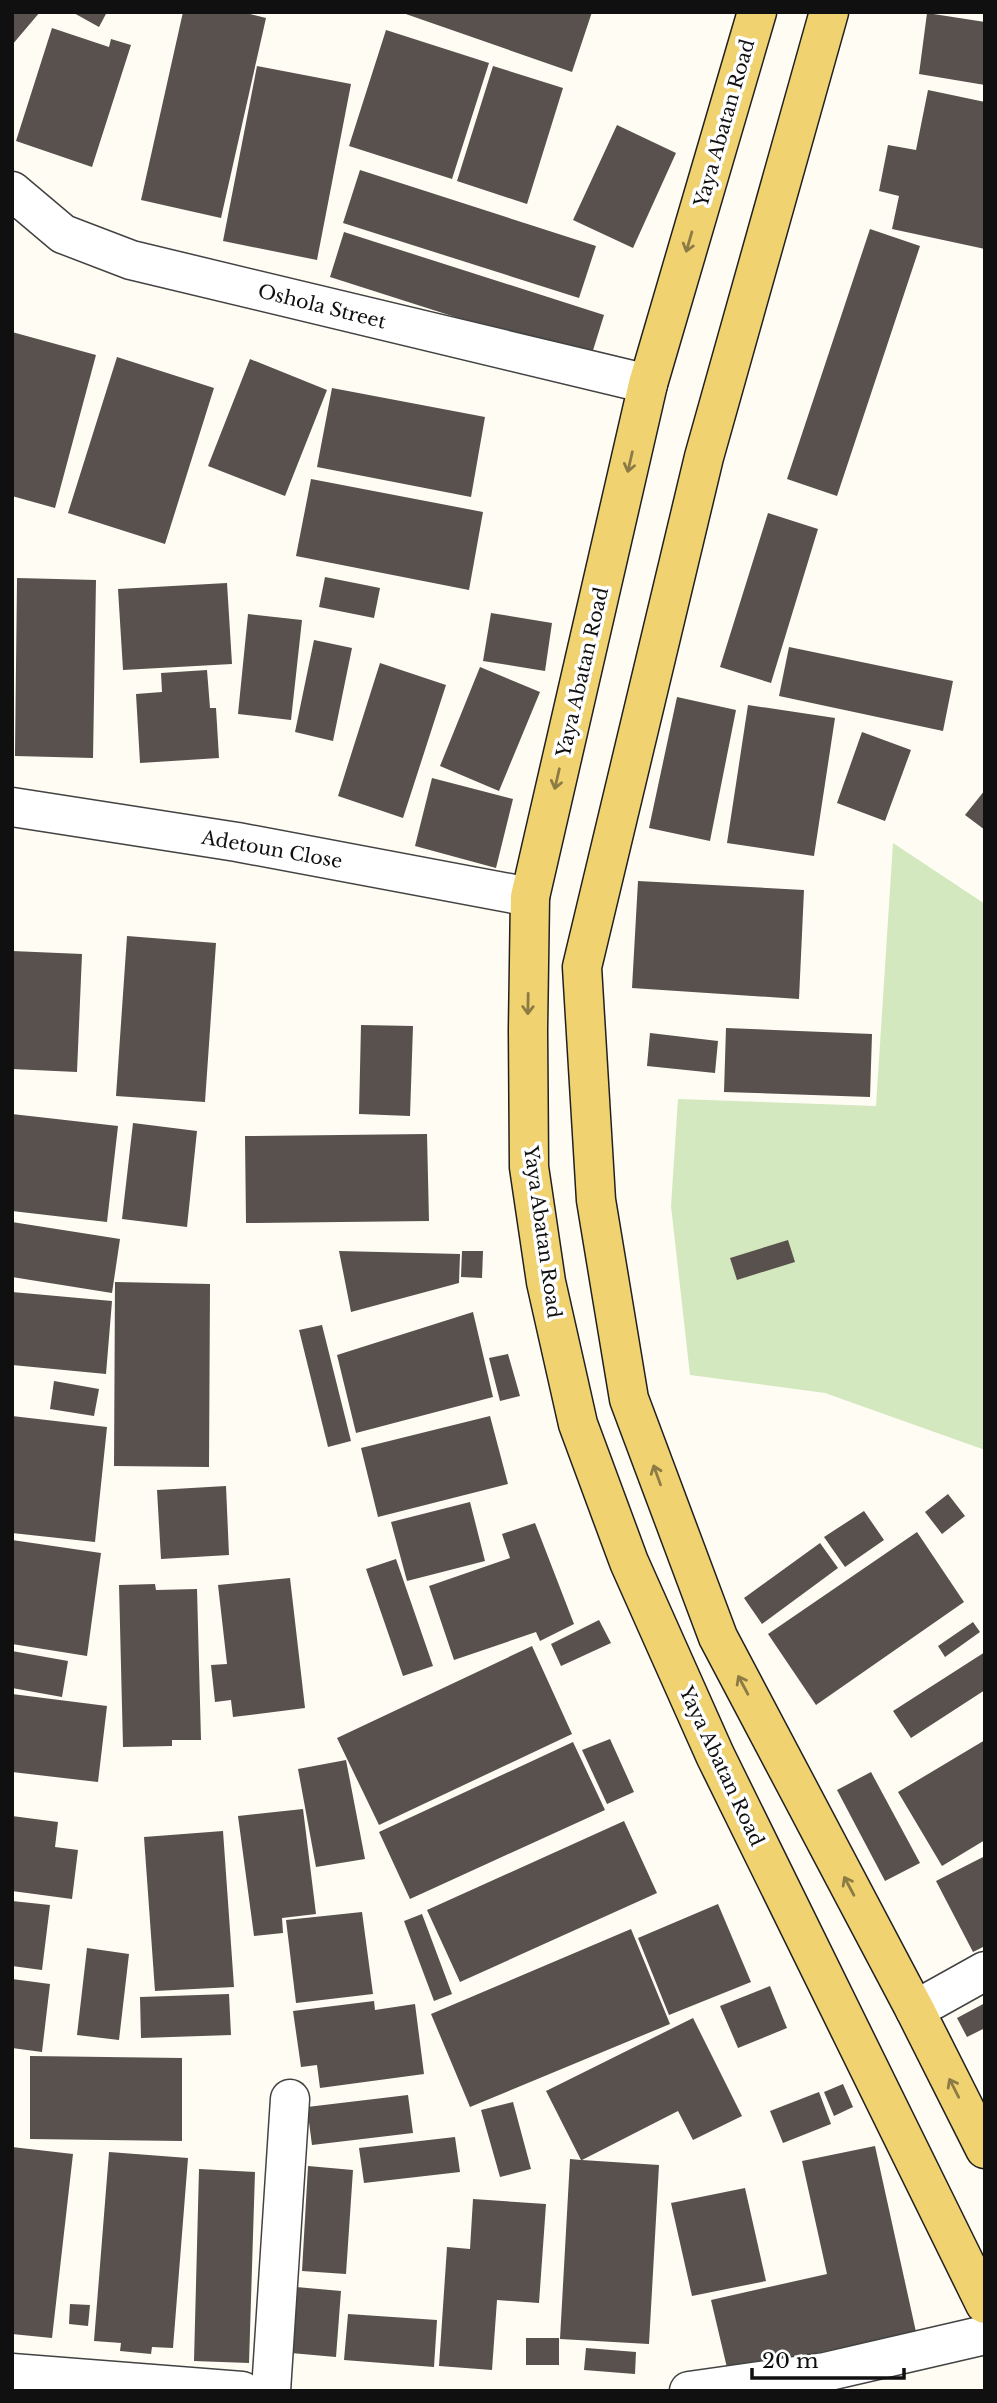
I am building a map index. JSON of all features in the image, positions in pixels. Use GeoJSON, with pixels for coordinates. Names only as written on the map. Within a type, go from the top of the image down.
{"type":"FeatureCollection","features":[{"type":"Feature","properties":{"kind":"main road","name":"Yaya Abatan Road"},"geometry":{"type":"LineString","coordinates":[[757,12],[648,384],[530,897],[529,1167],[546,1282],[578,1424],[629,1562],[715,1755],[985,2304]]}},
{"type":"Feature","properties":{"kind":"main road"},"geometry":{"type":"LineString","coordinates":[[829,12],[705,457],[582,967],[596,1200],[629,1399],[718,1637],[915,2010],[985,2149]]}},
{"type":"Feature","properties":{"kind":"street","name":"Oshola Street"},"geometry":{"type":"LineString","coordinates":[[12,191],[64,234],[131,260],[648,384]]}},
{"type":"Feature","properties":{"kind":"street","name":"Adetoun Close"},"geometry":{"type":"LineString","coordinates":[[12,807],[237,842],[530,897]]}},
{"type":"Feature","properties":{"kind":"street"},"geometry":{"type":"LineString","coordinates":[[915,2010],[985,1971]]}},
{"type":"Feature","properties":{"kind":"street"},"geometry":{"type":"LineString","coordinates":[[271,2391],[290,2099]]}},
{"type":"Feature","properties":{"kind":"street"},"geometry":{"type":"LineString","coordinates":[[689,2391],[825,2372],[985,2335]]}},
{"type":"Feature","properties":{"kind":"street"},"geometry":{"type":"LineString","coordinates":[[12,2373],[242,2391]]}},
{"type":"Feature","properties":{"kind":"green space"},"geometry":{"type":"Polygon","coordinates":[[[893,843],[985,904],[985,1450],[825,1393],[690,1375],[671,1206],[678,1099],[876,1106],[893,843]]]}},
{"type":"Feature","properties":{"kind":"building"},"geometry":{"type":"Polygon","coordinates":[[[12,12],[40,12],[12,45],[12,12]]]}},
{"type":"Feature","properties":{"kind":"building"},"geometry":{"type":"Polygon","coordinates":[[[72,12],[107,12],[99,27],[72,12]]]}},
{"type":"Feature","properties":{"kind":"building"},"geometry":{"type":"Polygon","coordinates":[[[183,12],[242,12],[266,18],[221,218],[141,200],[183,12]]]}},
{"type":"Feature","properties":{"kind":"building"},"geometry":{"type":"Polygon","coordinates":[[[400,12],[592,12],[572,72],[400,12]]]}},
{"type":"Feature","properties":{"kind":"building"},"geometry":{"type":"Polygon","coordinates":[[[927,13],[985,22],[985,85],[919,74],[927,13]]]}},
{"type":"Feature","properties":{"kind":"building"},"geometry":{"type":"Polygon","coordinates":[[[52,28],[109,47],[111,39],[131,45],[92,167],[16,141],[52,28]]]}},
{"type":"Feature","properties":{"kind":"building"},"geometry":{"type":"Polygon","coordinates":[[[386,30],[489,63],[452,179],[349,146],[386,30]]]}},
{"type":"Feature","properties":{"kind":"building"},"geometry":{"type":"Polygon","coordinates":[[[257,66],[351,84],[317,260],[223,241],[257,66]]]}},
{"type":"Feature","properties":{"kind":"building"},"geometry":{"type":"Polygon","coordinates":[[[493,66],[563,88],[527,204],[457,181],[493,66]]]}},
{"type":"Feature","properties":{"kind":"building"},"geometry":{"type":"Polygon","coordinates":[[[928,90],[985,102],[985,249],[892,229],[899,196],[879,191],[888,145],[916,150],[928,90]]]}},
{"type":"Feature","properties":{"kind":"building"},"geometry":{"type":"Polygon","coordinates":[[[617,125],[676,153],[633,248],[573,220],[617,125]]]}},
{"type":"Feature","properties":{"kind":"building"},"geometry":{"type":"Polygon","coordinates":[[[360,170],[596,246],[579,298],[343,223],[360,170]]]}},
{"type":"Feature","properties":{"kind":"building"},"geometry":{"type":"Polygon","coordinates":[[[870,229],[920,246],[837,496],[787,479],[870,229]]]}},
{"type":"Feature","properties":{"kind":"building"},"geometry":{"type":"Polygon","coordinates":[[[344,232],[604,315],[590,360],[330,277],[344,232]]]}},
{"type":"Feature","properties":{"kind":"building"},"geometry":{"type":"Polygon","coordinates":[[[12,332],[96,355],[55,508],[12,496],[12,332]]]}},
{"type":"Feature","properties":{"kind":"building"},"geometry":{"type":"Polygon","coordinates":[[[117,357],[214,388],[165,544],[68,513],[117,357]]]}},
{"type":"Feature","properties":{"kind":"building"},"geometry":{"type":"Polygon","coordinates":[[[250,359],[327,390],[285,496],[208,466],[250,359]]]}},
{"type":"Feature","properties":{"kind":"building"},"geometry":{"type":"Polygon","coordinates":[[[332,388],[485,417],[471,497],[317,467],[332,388]]]}},
{"type":"Feature","properties":{"kind":"building"},"geometry":{"type":"Polygon","coordinates":[[[311,479],[483,512],[469,590],[296,556],[311,479]]]}},
{"type":"Feature","properties":{"kind":"building"},"geometry":{"type":"Polygon","coordinates":[[[768,513],[818,529],[771,683],[720,667],[768,513]]]}},
{"type":"Feature","properties":{"kind":"building"},"geometry":{"type":"Polygon","coordinates":[[[325,577],[380,588],[374,618],[319,607],[325,577]]]}},
{"type":"Feature","properties":{"kind":"building"},"geometry":{"type":"Polygon","coordinates":[[[17,578],[96,580],[93,758],[15,756],[17,578]]]}},
{"type":"Feature","properties":{"kind":"building"},"geometry":{"type":"Polygon","coordinates":[[[227,583],[232,664],[123,670],[118,589],[227,583]]]}},
{"type":"Feature","properties":{"kind":"building"},"geometry":{"type":"Polygon","coordinates":[[[491,613],[552,623],[545,671],[483,661],[491,613]]]}},
{"type":"Feature","properties":{"kind":"building"},"geometry":{"type":"Polygon","coordinates":[[[248,614],[302,620],[291,720],[238,714],[248,614]]]}},
{"type":"Feature","properties":{"kind":"building"},"geometry":{"type":"Polygon","coordinates":[[[314,640],[352,648],[333,741],[295,732],[314,640]]]}},
{"type":"Feature","properties":{"kind":"building"},"geometry":{"type":"Polygon","coordinates":[[[789,647],[953,681],[943,731],[779,696],[789,647]]]}},
{"type":"Feature","properties":{"kind":"building"},"geometry":{"type":"Polygon","coordinates":[[[380,663],[446,685],[403,818],[338,796],[380,663]]]}},
{"type":"Feature","properties":{"kind":"building"},"geometry":{"type":"Polygon","coordinates":[[[480,667],[540,692],[499,791],[440,766],[480,667]]]}},
{"type":"Feature","properties":{"kind":"building"},"geometry":{"type":"Polygon","coordinates":[[[207,670],[210,708],[216,708],[219,758],[140,763],[136,694],[162,692],[161,673],[207,670]]]}},
{"type":"Feature","properties":{"kind":"building"},"geometry":{"type":"Polygon","coordinates":[[[677,697],[736,710],[710,841],[649,828],[677,697]]]}},
{"type":"Feature","properties":{"kind":"building"},"geometry":{"type":"Polygon","coordinates":[[[748,705],[835,718],[814,856],[727,843],[748,705]]]}},
{"type":"Feature","properties":{"kind":"building"},"geometry":{"type":"Polygon","coordinates":[[[862,732],[911,750],[885,821],[837,803],[862,732]]]}},
{"type":"Feature","properties":{"kind":"building"},"geometry":{"type":"Polygon","coordinates":[[[432,778],[513,799],[496,868],[415,846],[432,778]]]}},
{"type":"Feature","properties":{"kind":"building"},"geometry":{"type":"Polygon","coordinates":[[[985,790],[985,830],[965,815],[985,790]]]}},
{"type":"Feature","properties":{"kind":"building"},"geometry":{"type":"Polygon","coordinates":[[[638,881],[804,890],[799,999],[632,988],[638,881]]]}},
{"type":"Feature","properties":{"kind":"building"},"geometry":{"type":"Polygon","coordinates":[[[127,936],[216,943],[205,1102],[116,1096],[127,936]]]}},
{"type":"Feature","properties":{"kind":"building"},"geometry":{"type":"Polygon","coordinates":[[[12,951],[82,954],[77,1072],[12,1069],[12,951]]]}},
{"type":"Feature","properties":{"kind":"building"},"geometry":{"type":"Polygon","coordinates":[[[361,1025],[413,1026],[410,1116],[359,1114],[361,1025]]]}},
{"type":"Feature","properties":{"kind":"building"},"geometry":{"type":"Polygon","coordinates":[[[726,1028],[872,1034],[870,1097],[724,1092],[726,1028]]]}},
{"type":"Feature","properties":{"kind":"building"},"geometry":{"type":"Polygon","coordinates":[[[650,1033],[718,1041],[715,1073],[647,1066],[650,1033]]]}},
{"type":"Feature","properties":{"kind":"building"},"geometry":{"type":"Polygon","coordinates":[[[12,1114],[118,1126],[107,1222],[12,1211],[12,1114]]]}},
{"type":"Feature","properties":{"kind":"building"},"geometry":{"type":"Polygon","coordinates":[[[133,1123],[197,1131],[187,1227],[122,1219],[133,1123]]]}},
{"type":"Feature","properties":{"kind":"building"},"geometry":{"type":"Polygon","coordinates":[[[427,1134],[429,1221],[246,1223],[245,1136],[427,1134]]]}},
{"type":"Feature","properties":{"kind":"building"},"geometry":{"type":"Polygon","coordinates":[[[12,1222],[120,1239],[112,1293],[12,1277],[12,1222]]]}},
{"type":"Feature","properties":{"kind":"building"},"geometry":{"type":"Polygon","coordinates":[[[788,1240],[795,1262],[737,1280],[730,1258],[788,1240]]]}},
{"type":"Feature","properties":{"kind":"building"},"geometry":{"type":"Polygon","coordinates":[[[339,1251],[460,1254],[459,1283],[351,1312],[339,1251]]]}},
{"type":"Feature","properties":{"kind":"building"},"geometry":{"type":"Polygon","coordinates":[[[462,1251],[483,1251],[482,1278],[461,1277],[462,1251]]]}},
{"type":"Feature","properties":{"kind":"building"},"geometry":{"type":"Polygon","coordinates":[[[115,1282],[210,1284],[209,1467],[114,1466],[115,1282]]]}},
{"type":"Feature","properties":{"kind":"building"},"geometry":{"type":"Polygon","coordinates":[[[12,1292],[112,1301],[106,1374],[12,1365],[12,1292]]]}},
{"type":"Feature","properties":{"kind":"building"},"geometry":{"type":"Polygon","coordinates":[[[473,1312],[493,1397],[356,1433],[337,1355],[473,1312]]]}},
{"type":"Feature","properties":{"kind":"building"},"geometry":{"type":"Polygon","coordinates":[[[322,1325],[351,1441],[328,1447],[299,1330],[322,1325]]]}},
{"type":"Feature","properties":{"kind":"building"},"geometry":{"type":"Polygon","coordinates":[[[508,1354],[520,1396],[500,1401],[489,1358],[508,1354]]]}},
{"type":"Feature","properties":{"kind":"building"},"geometry":{"type":"Polygon","coordinates":[[[54,1381],[99,1389],[94,1416],[50,1409],[54,1381]]]}},
{"type":"Feature","properties":{"kind":"building"},"geometry":{"type":"Polygon","coordinates":[[[12,1416],[107,1427],[95,1542],[12,1533],[12,1416]]]}},
{"type":"Feature","properties":{"kind":"building"},"geometry":{"type":"Polygon","coordinates":[[[490,1416],[508,1484],[378,1517],[361,1448],[490,1416]]]}},
{"type":"Feature","properties":{"kind":"building"},"geometry":{"type":"Polygon","coordinates":[[[226,1486],[229,1555],[161,1559],[157,1490],[226,1486]]]}},
{"type":"Feature","properties":{"kind":"building"},"geometry":{"type":"Polygon","coordinates":[[[948,1494],[965,1516],[942,1534],[925,1512],[948,1494]]]}},
{"type":"Feature","properties":{"kind":"building"},"geometry":{"type":"Polygon","coordinates":[[[470,1502],[485,1561],[407,1581],[391,1522],[470,1502]]]}},
{"type":"Feature","properties":{"kind":"building"},"geometry":{"type":"Polygon","coordinates":[[[864,1511],[884,1540],[845,1567],[824,1537],[864,1511]]]}},
{"type":"Feature","properties":{"kind":"building"},"geometry":{"type":"Polygon","coordinates":[[[535,1523],[574,1624],[540,1641],[536,1632],[454,1660],[429,1586],[510,1558],[502,1534],[535,1523]]]}},
{"type":"Feature","properties":{"kind":"building"},"geometry":{"type":"Polygon","coordinates":[[[917,1532],[964,1602],[816,1705],[768,1634],[917,1532]]]}},
{"type":"Feature","properties":{"kind":"building"},"geometry":{"type":"Polygon","coordinates":[[[12,1540],[101,1553],[87,1656],[12,1644],[12,1540]]]}},
{"type":"Feature","properties":{"kind":"building"},"geometry":{"type":"Polygon","coordinates":[[[820,1543],[838,1568],[762,1624],[744,1598],[820,1543]]]}},
{"type":"Feature","properties":{"kind":"building"},"geometry":{"type":"Polygon","coordinates":[[[396,1559],[433,1666],[403,1676],[366,1569],[396,1559]]]}},
{"type":"Feature","properties":{"kind":"building"},"geometry":{"type":"Polygon","coordinates":[[[290,1578],[305,1708],[233,1717],[231,1700],[215,1702],[211,1665],[227,1664],[218,1585],[290,1578]]]}},
{"type":"Feature","properties":{"kind":"building"},"geometry":{"type":"Polygon","coordinates":[[[155,1584],[156,1590],[197,1589],[201,1740],[172,1740],[172,1746],[123,1747],[119,1585],[155,1584]]]}},
{"type":"Feature","properties":{"kind":"building"},"geometry":{"type":"Polygon","coordinates":[[[599,1620],[611,1643],[561,1666],[551,1644],[599,1620]]]}},
{"type":"Feature","properties":{"kind":"building"},"geometry":{"type":"Polygon","coordinates":[[[973,1622],[980,1632],[945,1657],[938,1646],[973,1622]]]}},
{"type":"Feature","properties":{"kind":"building"},"geometry":{"type":"Polygon","coordinates":[[[532,1646],[572,1734],[379,1825],[337,1738],[532,1646]]]}},
{"type":"Feature","properties":{"kind":"building"},"geometry":{"type":"Polygon","coordinates":[[[12,1651],[68,1661],[62,1697],[12,1688],[12,1651]]]}},
{"type":"Feature","properties":{"kind":"building"},"geometry":{"type":"Polygon","coordinates":[[[985,1652],[985,1690],[911,1738],[893,1711],[985,1652]]]}},
{"type":"Feature","properties":{"kind":"building"},"geometry":{"type":"Polygon","coordinates":[[[12,1694],[107,1706],[98,1782],[12,1772],[12,1694]]]}},
{"type":"Feature","properties":{"kind":"building"},"geometry":{"type":"Polygon","coordinates":[[[610,1739],[634,1792],[607,1804],[582,1750],[610,1739]]]}},
{"type":"Feature","properties":{"kind":"building"},"geometry":{"type":"Polygon","coordinates":[[[985,1740],[985,1840],[942,1866],[898,1792],[985,1740]]]}},
{"type":"Feature","properties":{"kind":"building"},"geometry":{"type":"Polygon","coordinates":[[[573,1742],[605,1810],[410,1899],[379,1832],[573,1742]]]}},
{"type":"Feature","properties":{"kind":"building"},"geometry":{"type":"Polygon","coordinates":[[[346,1760],[365,1859],[316,1867],[298,1769],[346,1760]]]}},
{"type":"Feature","properties":{"kind":"building"},"geometry":{"type":"Polygon","coordinates":[[[871,1772],[920,1863],[885,1881],[837,1790],[871,1772]]]}},
{"type":"Feature","properties":{"kind":"building"},"geometry":{"type":"Polygon","coordinates":[[[303,1809],[316,1914],[282,1918],[283,1933],[254,1936],[238,1816],[303,1809]]]}},
{"type":"Feature","properties":{"kind":"building"},"geometry":{"type":"Polygon","coordinates":[[[12,1816],[58,1822],[55,1847],[78,1850],[72,1899],[12,1891],[12,1816]]]}},
{"type":"Feature","properties":{"kind":"building"},"geometry":{"type":"Polygon","coordinates":[[[624,1821],[657,1893],[460,1982],[427,1910],[624,1821]]]}},
{"type":"Feature","properties":{"kind":"building"},"geometry":{"type":"Polygon","coordinates":[[[223,1831],[234,1987],[155,1991],[144,1837],[223,1831]]]}},
{"type":"Feature","properties":{"kind":"building"},"geometry":{"type":"Polygon","coordinates":[[[985,1856],[985,1946],[973,1952],[936,1881],[985,1856]]]}},
{"type":"Feature","properties":{"kind":"building"},"geometry":{"type":"Polygon","coordinates":[[[12,1901],[50,1905],[42,1970],[12,1966],[12,1901]]]}},
{"type":"Feature","properties":{"kind":"building"},"geometry":{"type":"Polygon","coordinates":[[[718,1904],[751,1982],[669,2015],[638,1938],[718,1904]]]}},
{"type":"Feature","properties":{"kind":"building"},"geometry":{"type":"Polygon","coordinates":[[[362,1912],[373,1994],[296,2003],[286,1920],[362,1912]]]}},
{"type":"Feature","properties":{"kind":"building"},"geometry":{"type":"Polygon","coordinates":[[[422,1914],[452,1994],[434,2001],[404,1921],[422,1914]]]}},
{"type":"Feature","properties":{"kind":"building"},"geometry":{"type":"Polygon","coordinates":[[[631,1929],[670,2024],[470,2107],[431,2014],[631,1929]]]}},
{"type":"Feature","properties":{"kind":"building"},"geometry":{"type":"Polygon","coordinates":[[[87,1948],[129,1954],[119,2040],[77,2035],[87,1948]]]}},
{"type":"Feature","properties":{"kind":"building"},"geometry":{"type":"Polygon","coordinates":[[[12,1979],[50,1984],[42,2052],[12,2048],[12,1979]]]}},
{"type":"Feature","properties":{"kind":"building"},"geometry":{"type":"Polygon","coordinates":[[[770,1986],[787,2028],[738,2048],[720,2006],[770,1986]]]}},
{"type":"Feature","properties":{"kind":"building"},"geometry":{"type":"Polygon","coordinates":[[[229,1994],[231,2035],[141,2038],[140,1997],[229,1994]]]}},
{"type":"Feature","properties":{"kind":"building"},"geometry":{"type":"Polygon","coordinates":[[[374,2001],[375,2010],[415,2004],[424,2074],[320,2088],[317,2065],[301,2067],[293,2011],[374,2001]]]}},
{"type":"Feature","properties":{"kind":"building"},"geometry":{"type":"Polygon","coordinates":[[[985,2003],[985,2028],[967,2037],[957,2018],[985,2003]]]}},
{"type":"Feature","properties":{"kind":"building"},"geometry":{"type":"Polygon","coordinates":[[[693,2018],[742,2116],[693,2140],[678,2111],[582,2160],[659,2165],[649,2344],[560,2339],[570,2159],[581,2160],[546,2091],[693,2018]]]}},
{"type":"Feature","properties":{"kind":"building"},"geometry":{"type":"Polygon","coordinates":[[[30,2056],[182,2058],[182,2141],[30,2139],[30,2056]]]}},
{"type":"Feature","properties":{"kind":"building"},"geometry":{"type":"Polygon","coordinates":[[[843,2084],[853,2107],[834,2116],[824,2092],[843,2084]]]}},
{"type":"Feature","properties":{"kind":"building"},"geometry":{"type":"Polygon","coordinates":[[[819,2092],[831,2124],[783,2143],[770,2111],[819,2092]]]}},
{"type":"Feature","properties":{"kind":"building"},"geometry":{"type":"Polygon","coordinates":[[[408,2095],[413,2133],[312,2145],[307,2107],[408,2095]]]}},
{"type":"Feature","properties":{"kind":"building"},"geometry":{"type":"Polygon","coordinates":[[[513,2102],[531,2169],[500,2177],[481,2110],[513,2102]]]}},
{"type":"Feature","properties":{"kind":"building"},"geometry":{"type":"Polygon","coordinates":[[[455,2137],[460,2172],[364,2183],[359,2148],[455,2137]]]}},
{"type":"Feature","properties":{"kind":"building"},"geometry":{"type":"Polygon","coordinates":[[[875,2146],[916,2332],[728,2372],[711,2300],[827,2274],[802,2161],[875,2146]]]}},
{"type":"Feature","properties":{"kind":"building"},"geometry":{"type":"Polygon","coordinates":[[[12,2147],[73,2154],[52,2338],[12,2334],[12,2147]]]}},
{"type":"Feature","properties":{"kind":"building"},"geometry":{"type":"Polygon","coordinates":[[[109,2152],[188,2158],[173,2348],[152,2347],[151,2354],[120,2351],[121,2343],[94,2341],[109,2152]]]}},
{"type":"Feature","properties":{"kind":"building"},"geometry":{"type":"Polygon","coordinates":[[[308,2166],[353,2170],[346,2274],[302,2271],[308,2166]]]}},
{"type":"Feature","properties":{"kind":"building"},"geometry":{"type":"Polygon","coordinates":[[[199,2169],[255,2172],[249,2363],[194,2361],[199,2169]]]}},
{"type":"Feature","properties":{"kind":"building"},"geometry":{"type":"Polygon","coordinates":[[[745,2188],[766,2281],[692,2296],[671,2203],[745,2188]]]}},
{"type":"Feature","properties":{"kind":"building"},"geometry":{"type":"Polygon","coordinates":[[[473,2199],[546,2204],[539,2303],[497,2300],[492,2370],[439,2366],[447,2247],[470,2249],[473,2199]]]}},
{"type":"Feature","properties":{"kind":"building"},"geometry":{"type":"Polygon","coordinates":[[[296,2287],[341,2291],[336,2357],[291,2353],[296,2287]]]}},
{"type":"Feature","properties":{"kind":"building"},"geometry":{"type":"Polygon","coordinates":[[[70,2304],[90,2305],[88,2326],[69,2324],[70,2304]]]}},
{"type":"Feature","properties":{"kind":"building"},"geometry":{"type":"Polygon","coordinates":[[[348,2314],[437,2320],[434,2367],[344,2360],[348,2314]]]}},
{"type":"Feature","properties":{"kind":"building"},"geometry":{"type":"Polygon","coordinates":[[[526,2338],[559,2338],[559,2365],[526,2365],[526,2338]]]}},
{"type":"Feature","properties":{"kind":"building"},"geometry":{"type":"Polygon","coordinates":[[[586,2348],[636,2352],[635,2374],[584,2370],[586,2348]]]}}]}
